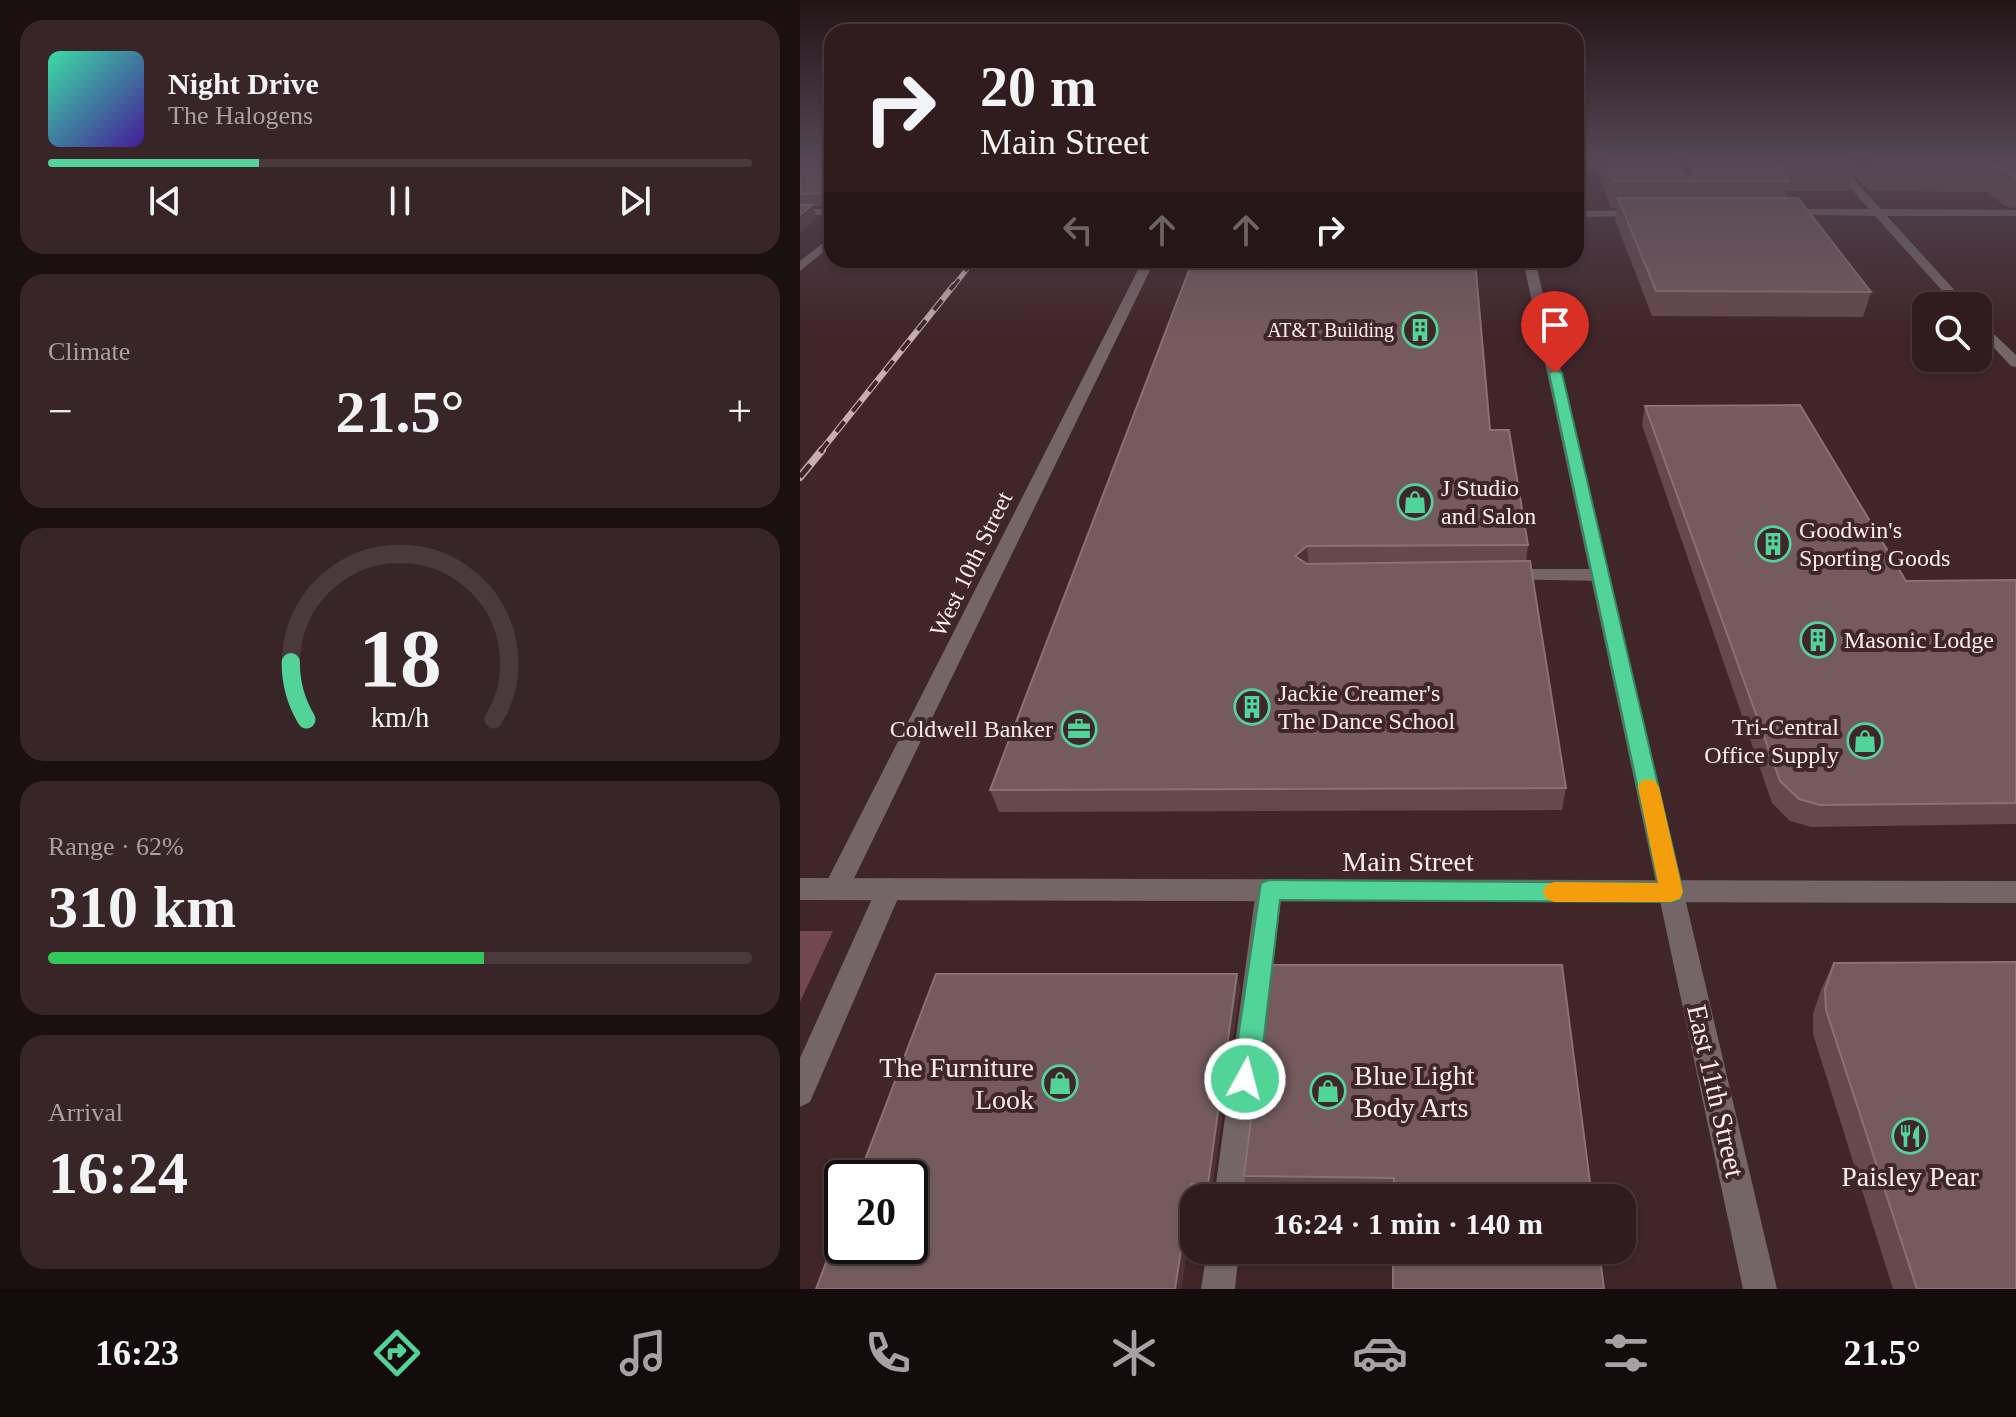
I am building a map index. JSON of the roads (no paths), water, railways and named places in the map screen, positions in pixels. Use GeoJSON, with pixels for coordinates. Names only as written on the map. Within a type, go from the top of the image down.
{"type":"FeatureCollection","features":[{"type":"Feature","properties":{"kind":"street"},"geometry":{"type":"LineString","coordinates":[[1883,217],[1950,292]]}},
{"type":"Feature","properties":{"kind":"street"},"geometry":{"type":"LineString","coordinates":[[800,267],[824,246]]}},
{"type":"Feature","properties":{"kind":"street","name":"West 10th Street"},"geometry":{"type":"LineString","coordinates":[[836,889],[1145,268]]}},
{"type":"Feature","properties":{"kind":"street","name":"East 11th Street"},"geometry":{"type":"LineString","coordinates":[[1531,268],[1760,1289]]}},
{"type":"Feature","properties":{"kind":"street"},"geometry":{"type":"LineString","coordinates":[[1992,338],[2016,363]]}},
{"type":"Feature","properties":{"kind":"street"},"geometry":{"type":"LineString","coordinates":[[1485,575],[1601,575]]}},
{"type":"Feature","properties":{"kind":"street","name":"Main Street"},"geometry":{"type":"LineString","coordinates":[[800,889],[2016,892]]}},
{"type":"Feature","properties":{"kind":"street"},"geometry":{"type":"LineString","coordinates":[[800,1092],[889,889]]}},
{"type":"Feature","properties":{"kind":"street"},"geometry":{"type":"LineString","coordinates":[[1232,1184],[1269,890]]}},
{"type":"Feature","properties":{"kind":"street"},"geometry":{"type":"LineString","coordinates":[[1218,1289],[1221,1264]]}},
{"type":"Feature","properties":{"kind":"railway"},"geometry":{"type":"LineString","coordinates":[[953,287],[968,268]]}},
{"type":"Feature","properties":{"kind":"railway"},"geometry":{"type":"LineString","coordinates":[[820,452],[954,285]]}},
{"type":"Feature","properties":{"kind":"railway"},"geometry":{"type":"LineString","coordinates":[[800,477],[822,450]]}},
{"type":"Feature","properties":{"kind":"place","name":"AT&T Building"},"geometry":{"type":"Point","coordinates":[1420,330]}},
{"type":"Feature","properties":{"kind":"place","name":"J Studio and Salon"},"geometry":{"type":"Point","coordinates":[1415,502]}},
{"type":"Feature","properties":{"kind":"place","name":"Goodwin's Sporting Goods"},"geometry":{"type":"Point","coordinates":[1773,544]}},
{"type":"Feature","properties":{"kind":"place","name":"Masonic Lodge"},"geometry":{"type":"Point","coordinates":[1818,640]}},
{"type":"Feature","properties":{"kind":"place","name":"Jackie Creamer's The Dance School"},"geometry":{"type":"Point","coordinates":[1252,707]}},
{"type":"Feature","properties":{"kind":"place","name":"Coldwell Banker"},"geometry":{"type":"Point","coordinates":[1079,729]}},
{"type":"Feature","properties":{"kind":"place","name":"Tri-Central Office Supply"},"geometry":{"type":"Point","coordinates":[1865,741]}},
{"type":"Feature","properties":{"kind":"place","name":"The Furniture Look"},"geometry":{"type":"Point","coordinates":[1060,1083]}},
{"type":"Feature","properties":{"kind":"place","name":"Blue Light Body Arts"},"geometry":{"type":"Point","coordinates":[1328,1091]}},
{"type":"Feature","properties":{"kind":"place","name":"Paisley Pear"},"geometry":{"type":"Point","coordinates":[1910,1136]}}]}
